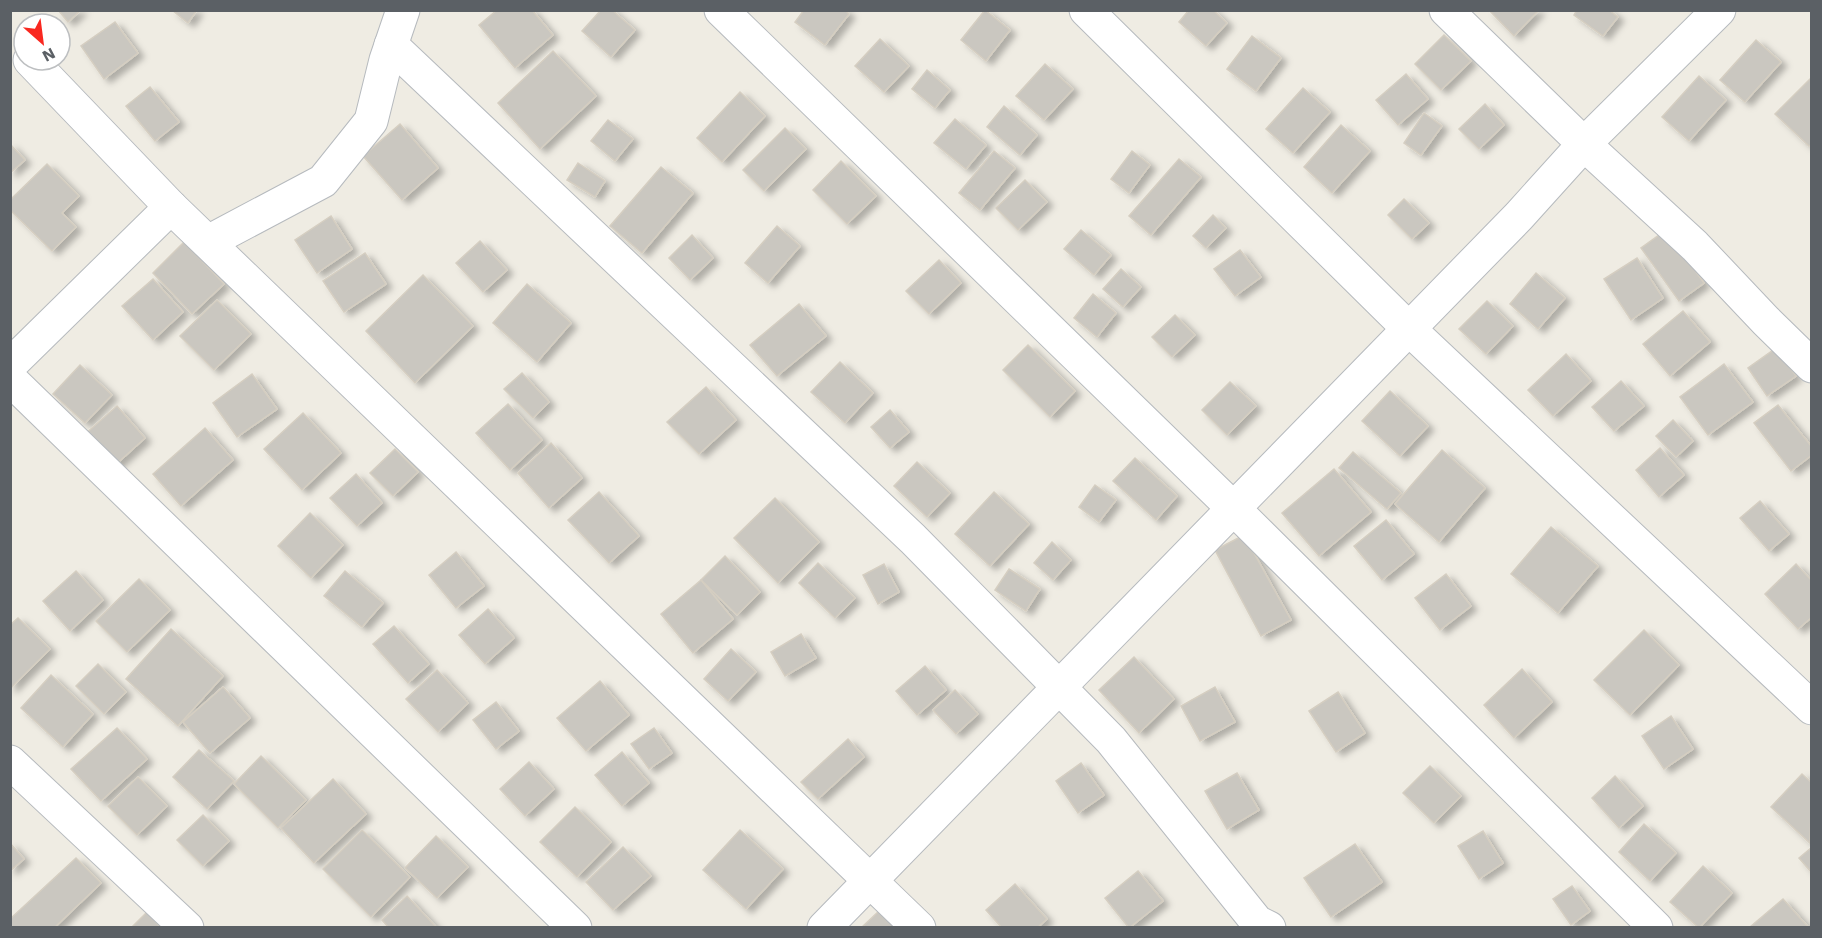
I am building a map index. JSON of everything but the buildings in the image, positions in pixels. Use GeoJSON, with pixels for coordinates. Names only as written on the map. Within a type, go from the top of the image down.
{"type":"FeatureCollection","features":[{"type":"Feature","properties":{"kind":"street"},"geometry":{"type":"LineString","coordinates":[[208,242],[323,180],[371,121],[391,45],[403,10]]}},
{"type":"Feature","properties":{"kind":"street"},"geometry":{"type":"LineString","coordinates":[[721,10],[1234,508],[1656,927]]}},
{"type":"Feature","properties":{"kind":"street"},"geometry":{"type":"LineString","coordinates":[[1086,10],[1408,329],[1812,708]]}},
{"type":"Feature","properties":{"kind":"street"},"geometry":{"type":"LineString","coordinates":[[1446,10],[1584,144],[1695,246],[1812,366]]}},
{"type":"Feature","properties":{"kind":"street"},"geometry":{"type":"LineString","coordinates":[[824,927],[1520,216],[1584,144],[1719,10]]}},
{"type":"Feature","properties":{"kind":"street"},"geometry":{"type":"LineString","coordinates":[[391,45],[913,539],[1058,689],[1111,740],[1257,922],[1269,927]]}},
{"type":"Feature","properties":{"kind":"street"},"geometry":{"type":"LineString","coordinates":[[42,72],[171,207],[919,927]]}},
{"type":"Feature","properties":{"kind":"street"},"geometry":{"type":"LineString","coordinates":[[10,365],[171,207]]}},
{"type":"Feature","properties":{"kind":"street"},"geometry":{"type":"LineString","coordinates":[[10,379],[575,927]]}},
{"type":"Feature","properties":{"kind":"street"},"geometry":{"type":"LineString","coordinates":[[10,762],[187,927]]}}]}
